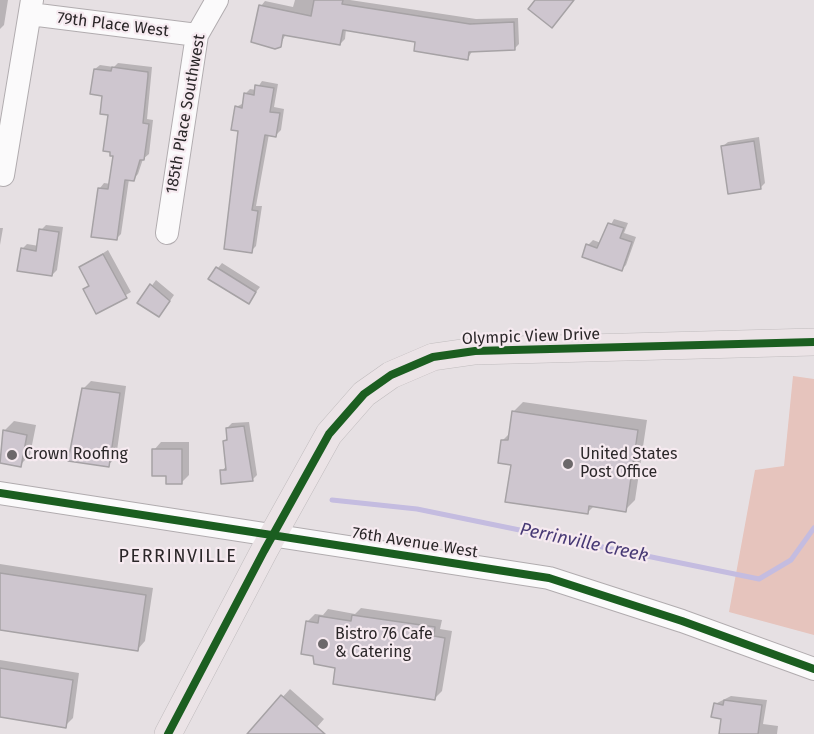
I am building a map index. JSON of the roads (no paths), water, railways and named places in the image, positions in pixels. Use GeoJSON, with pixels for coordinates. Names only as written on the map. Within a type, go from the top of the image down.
{"type":"FeatureCollection","features":[{"type":"Feature","properties":{"kind":"main road","name":"Olympic View Drive"},"geometry":{"type":"LineString","coordinates":[[168,734],[309,467],[341,418],[380,382],[421,361],[462,352],[814,342]]}},
{"type":"Feature","properties":{"kind":"street","name":"185th Place Southwest"},"geometry":{"type":"LineString","coordinates":[[167,233],[197,35],[217,0]]}},
{"type":"Feature","properties":{"kind":"street","name":"79th Place West"},"geometry":{"type":"LineString","coordinates":[[31,7],[197,35]]}},
{"type":"Feature","properties":{"kind":"street"},"geometry":{"type":"LineString","coordinates":[[1,175],[31,7]]}},
{"type":"Feature","properties":{"kind":"street","name":"76th Avenue West"},"geometry":{"type":"LineString","coordinates":[[0,493],[273,533],[549,578],[682,621],[814,669]]}},
{"type":"Feature","properties":{"kind":"waterway","name":"Perrinville Creek"},"geometry":{"type":"LineString","coordinates":[[332,500],[417,509],[759,579],[791,560],[814,528]]}},
{"type":"Feature","properties":{"kind":"place","name":"Crown Roofing"},"geometry":{"type":"Point","coordinates":[12,455]}},
{"type":"Feature","properties":{"kind":"place","name":"United States Post Office"},"geometry":{"type":"Point","coordinates":[568,464]}},
{"type":"Feature","properties":{"kind":"place","name":"Bistro 76 Cafe & Catering"},"geometry":{"type":"Point","coordinates":[323,644]}},
{"type":"Feature","properties":{"kind":"district","name":"PERRINVILLE"},"geometry":{"type":"Point","coordinates":[178,557]}}]}
